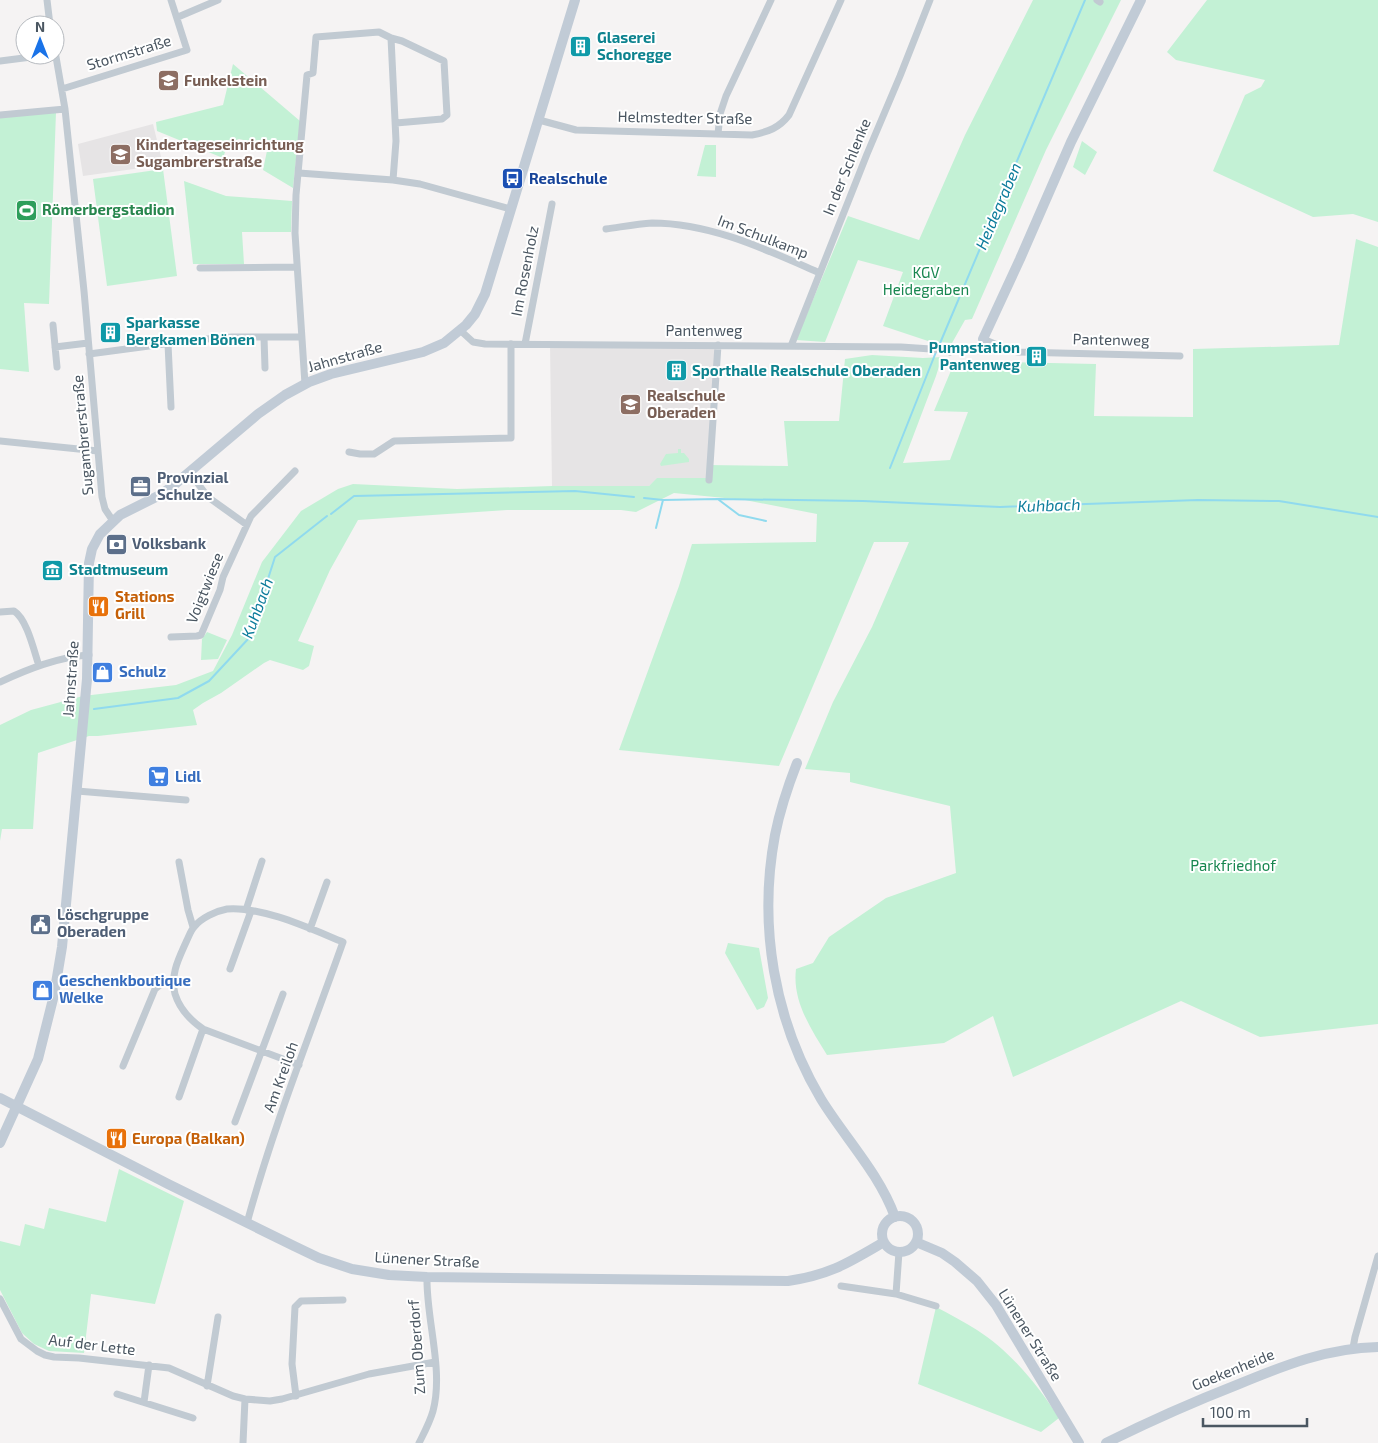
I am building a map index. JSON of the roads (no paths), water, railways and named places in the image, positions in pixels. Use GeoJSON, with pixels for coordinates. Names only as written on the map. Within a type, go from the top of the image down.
{"type":"FeatureCollection","features":[{"type":"Feature","properties":{"kind":"main road","name":"Jahnstraße"},"geometry":{"type":"LineString","coordinates":[[0,1143],[38,1059],[55,987],[62,947],[89,655],[89,562],[92,549],[100,534],[112,521],[160,495],[258,414],[285,395],[305,384],[330,374],[428,350],[444,343],[461,331],[475,314],[481,303],[575,0]]}},
{"type":"Feature","properties":{"kind":"main road"},"geometry":{"type":"LineString","coordinates":[[983,339],[1071,142],[1140,0]]}},
{"type":"Feature","properties":{"kind":"main road"},"geometry":{"type":"LineString","coordinates":[[797,762],[781,813],[772,855],[769,922],[777,987],[789,1030],[809,1077],[828,1109],[884,1191],[895,1217]]}},
{"type":"Feature","properties":{"kind":"main road","name":"Lünener Straße"},"geometry":{"type":"LineString","coordinates":[[0,1098],[319,1258],[338,1266],[374,1273],[427,1277],[788,1281],[823,1274],[843,1266],[884,1242]]}},
{"type":"Feature","properties":{"kind":"main road"},"geometry":{"type":"LineString","coordinates":[[895,1217],[906,1218],[914,1224],[917,1231],[916,1242],[911,1248],[899,1252],[889,1248],[884,1242],[882,1234],[884,1227],[888,1221],[895,1217]]}},
{"type":"Feature","properties":{"kind":"main road","name":"Lünener Straße"},"geometry":{"type":"LineString","coordinates":[[916,1242],[942,1253],[977,1281],[996,1305],[1079,1443]]}},
{"type":"Feature","properties":{"kind":"main road","name":"Goekenheide"},"geometry":{"type":"LineString","coordinates":[[1106,1443],[1186,1404],[1290,1363],[1332,1351],[1378,1347]]}},
{"type":"Feature","properties":{"kind":"street"},"geometry":{"type":"LineString","coordinates":[[47,0],[49,15]]}},
{"type":"Feature","properties":{"kind":"street"},"geometry":{"type":"LineString","coordinates":[[171,0],[178,17]]}},
{"type":"Feature","properties":{"kind":"street","name":"Stormstraße"},"geometry":{"type":"LineString","coordinates":[[62,89],[187,50],[178,17],[218,0]]}},
{"type":"Feature","properties":{"kind":"street"},"geometry":{"type":"LineString","coordinates":[[718,134],[720,114],[731,84],[771,0]]}},
{"type":"Feature","properties":{"kind":"street","name":"Helmstedter Straße"},"geometry":{"type":"LineString","coordinates":[[539,120],[576,130],[752,135],[770,131],[783,122],[794,107],[841,0]]}},
{"type":"Feature","properties":{"kind":"street","name":"In der Schlenke"},"geometry":{"type":"LineString","coordinates":[[791,346],[930,0]]}},
{"type":"Feature","properties":{"kind":"street"},"geometry":{"type":"LineString","coordinates":[[305,384],[295,233],[307,75],[313,73],[316,37],[379,32],[444,61],[447,115],[442,119],[396,123]]}},
{"type":"Feature","properties":{"kind":"street"},"geometry":{"type":"LineString","coordinates":[[391,38],[396,123],[393,180]]}},
{"type":"Feature","properties":{"kind":"street"},"geometry":{"type":"LineString","coordinates":[[0,61],[15,59]]}},
{"type":"Feature","properties":{"kind":"street","name":"Sugambrerstraße"},"geometry":{"type":"LineString","coordinates":[[57,65],[65,108],[103,503],[112,521]]}},
{"type":"Feature","properties":{"kind":"street"},"geometry":{"type":"LineString","coordinates":[[0,115],[65,108]]}},
{"type":"Feature","properties":{"kind":"street"},"geometry":{"type":"LineString","coordinates":[[299,173],[393,180],[445,190],[510,209]]}},
{"type":"Feature","properties":{"kind":"street","name":"Im Rosenholz"},"geometry":{"type":"LineString","coordinates":[[525,344],[552,204]]}},
{"type":"Feature","properties":{"kind":"street","name":"Im Schulkamp"},"geometry":{"type":"LineString","coordinates":[[606,229],[651,223],[704,230],[726,235],[770,251],[820,273]]}},
{"type":"Feature","properties":{"kind":"street"},"geometry":{"type":"LineString","coordinates":[[200,268],[296,267]]}},
{"type":"Feature","properties":{"kind":"street","name":"Sugambrerstraße"},"geometry":{"type":"LineString","coordinates":[[53,325],[57,367]]}},
{"type":"Feature","properties":{"kind":"street","name":"Pantenweg"},"geometry":{"type":"LineString","coordinates":[[461,331],[473,342],[480,344],[901,347],[947,351]]}},
{"type":"Feature","properties":{"kind":"street"},"geometry":{"type":"LineString","coordinates":[[89,354],[232,337],[301,337]]}},
{"type":"Feature","properties":{"kind":"street"},"geometry":{"type":"LineString","coordinates":[[264,337],[265,368]]}},
{"type":"Feature","properties":{"kind":"street","name":"Pantenweg"},"geometry":{"type":"LineString","coordinates":[[983,339],[1018,352],[1180,356]]}},
{"type":"Feature","properties":{"kind":"street"},"geometry":{"type":"LineString","coordinates":[[55,347],[88,343]]}},
{"type":"Feature","properties":{"kind":"street"},"geometry":{"type":"LineString","coordinates":[[168,344],[171,407]]}},
{"type":"Feature","properties":{"kind":"street"},"geometry":{"type":"LineString","coordinates":[[349,452],[374,454],[394,441],[511,438],[511,344]]}},
{"type":"Feature","properties":{"kind":"street"},"geometry":{"type":"LineString","coordinates":[[709,480],[718,345]]}},
{"type":"Feature","properties":{"kind":"street"},"geometry":{"type":"LineString","coordinates":[[0,441],[98,451]]}},
{"type":"Feature","properties":{"kind":"street","name":"Voigtwiese"},"geometry":{"type":"LineString","coordinates":[[171,637],[201,635],[220,590],[223,576],[252,516],[295,471]]}},
{"type":"Feature","properties":{"kind":"street"},"geometry":{"type":"LineString","coordinates":[[190,472],[208,497],[247,525]]}},
{"type":"Feature","properties":{"kind":"street"},"geometry":{"type":"LineString","coordinates":[[0,612],[10,611],[17,613],[23,621],[39,666]]}},
{"type":"Feature","properties":{"kind":"street"},"geometry":{"type":"LineString","coordinates":[[0,682],[39,666],[73,656],[89,655]]}},
{"type":"Feature","properties":{"kind":"street"},"geometry":{"type":"LineString","coordinates":[[77,792],[186,800]]}},
{"type":"Feature","properties":{"kind":"street"},"geometry":{"type":"LineString","coordinates":[[179,862],[188,910],[194,927]]}},
{"type":"Feature","properties":{"kind":"street"},"geometry":{"type":"LineString","coordinates":[[230,969],[262,862]]}},
{"type":"Feature","properties":{"kind":"street"},"geometry":{"type":"LineString","coordinates":[[299,1065],[203,1029],[190,1020],[181,1009],[175,994],[173,980],[175,966],[194,927],[214,913],[225,910],[249,910],[265,913],[310,929],[327,882]]}},
{"type":"Feature","properties":{"kind":"street","name":"Am Kreiloh"},"geometry":{"type":"LineString","coordinates":[[247,1223],[258,1182],[343,942],[310,929]]}},
{"type":"Feature","properties":{"kind":"street"},"geometry":{"type":"LineString","coordinates":[[123,1066],[155,990],[165,981],[173,980]]}},
{"type":"Feature","properties":{"kind":"street"},"geometry":{"type":"LineString","coordinates":[[235,1122],[283,994]]}},
{"type":"Feature","properties":{"kind":"street"},"geometry":{"type":"LineString","coordinates":[[179,1097],[203,1029]]}},
{"type":"Feature","properties":{"kind":"street"},"geometry":{"type":"LineString","coordinates":[[896,1294],[899,1252]]}},
{"type":"Feature","properties":{"kind":"street"},"geometry":{"type":"LineString","coordinates":[[1353,1348],[1378,1256]]}},
{"type":"Feature","properties":{"kind":"street","name":"Zum Oberdorf"},"geometry":{"type":"LineString","coordinates":[[419,1443],[433,1411],[435,1398],[435,1362],[427,1296],[427,1277]]}},
{"type":"Feature","properties":{"kind":"street"},"geometry":{"type":"LineString","coordinates":[[841,1286],[896,1294],[936,1306]]}},
{"type":"Feature","properties":{"kind":"street","name":"Auf der Lette"},"geometry":{"type":"LineString","coordinates":[[0,1299],[21,1339],[37,1351],[54,1357],[169,1368],[207,1386],[245,1399],[270,1401],[296,1396],[369,1374],[435,1362]]}},
{"type":"Feature","properties":{"kind":"street"},"geometry":{"type":"LineString","coordinates":[[296,1396],[292,1364],[296,1307],[301,1301],[342,1300]]}},
{"type":"Feature","properties":{"kind":"street"},"geometry":{"type":"LineString","coordinates":[[207,1386],[218,1317]]}},
{"type":"Feature","properties":{"kind":"street","name":"Auf der Lette"},"geometry":{"type":"LineString","coordinates":[[144,1402],[149,1366]]}},
{"type":"Feature","properties":{"kind":"street"},"geometry":{"type":"LineString","coordinates":[[117,1394],[193,1418]]}},
{"type":"Feature","properties":{"kind":"street"},"geometry":{"type":"LineString","coordinates":[[243,1443],[245,1399]]}},
{"type":"Feature","properties":{"kind":"waterway","name":"Heidegraben"},"geometry":{"type":"LineString","coordinates":[[938,348],[1085,0]]}},
{"type":"Feature","properties":{"kind":"waterway","name":"Heidegraben"},"geometry":{"type":"LineString","coordinates":[[890,468],[936,352]]}},
{"type":"Feature","properties":{"kind":"waterway","name":"Kuhbach"},"geometry":{"type":"LineString","coordinates":[[331,514],[354,496],[575,491],[634,497]]}},
{"type":"Feature","properties":{"kind":"waterway","name":"Kuhbach"},"geometry":{"type":"LineString","coordinates":[[644,498],[663,500],[863,501],[1000,507],[1198,500],[1279,501],[1378,517]]}},
{"type":"Feature","properties":{"kind":"waterway","name":"Kuhbach"},"geometry":{"type":"LineString","coordinates":[[656,528],[663,500]]}},
{"type":"Feature","properties":{"kind":"waterway","name":"Kuhbach"},"geometry":{"type":"LineString","coordinates":[[719,500],[739,515],[766,521]]}},
{"type":"Feature","properties":{"kind":"waterway","name":"Kuhbach"},"geometry":{"type":"LineString","coordinates":[[94,709],[178,698],[209,681],[249,638],[275,557],[327,516]]}},
{"type":"Feature","properties":{"kind":"place","name":"Glaserei Schoregge"},"geometry":{"type":"Point","coordinates":[581,47]}},
{"type":"Feature","properties":{"kind":"place","name":"Funkelstein"},"geometry":{"type":"Point","coordinates":[168,81]}},
{"type":"Feature","properties":{"kind":"place","name":"Kindertageseinrichtung Sugambrerstraße"},"geometry":{"type":"Point","coordinates":[120,154]}},
{"type":"Feature","properties":{"kind":"place","name":"Realschule"},"geometry":{"type":"Point","coordinates":[513,179]}},
{"type":"Feature","properties":{"kind":"place","name":"Römerbergstadion"},"geometry":{"type":"Point","coordinates":[26,210]}},
{"type":"Feature","properties":{"kind":"place","name":"Sparkasse Bergkamen Bönen"},"geometry":{"type":"Point","coordinates":[110,332]}},
{"type":"Feature","properties":{"kind":"place","name":"Pumpstation Pantenweg"},"geometry":{"type":"Point","coordinates":[1036,357]}},
{"type":"Feature","properties":{"kind":"place","name":"Sporthalle Realschule Oberaden"},"geometry":{"type":"Point","coordinates":[676,371]}},
{"type":"Feature","properties":{"kind":"place","name":"Realschule Oberaden"},"geometry":{"type":"Point","coordinates":[631,405]}},
{"type":"Feature","properties":{"kind":"place","name":"Provinzial Schulze"},"geometry":{"type":"Point","coordinates":[141,487]}},
{"type":"Feature","properties":{"kind":"place","name":"Volksbank"},"geometry":{"type":"Point","coordinates":[116,544]}},
{"type":"Feature","properties":{"kind":"place","name":"Stadtmuseum"},"geometry":{"type":"Point","coordinates":[53,570]}},
{"type":"Feature","properties":{"kind":"place","name":"Stations Grill"},"geometry":{"type":"Point","coordinates":[99,606]}},
{"type":"Feature","properties":{"kind":"place","name":"Schulz"},"geometry":{"type":"Point","coordinates":[103,672]}},
{"type":"Feature","properties":{"kind":"place","name":"Lidl"},"geometry":{"type":"Point","coordinates":[159,777]}},
{"type":"Feature","properties":{"kind":"place","name":"Löschgruppe Oberaden"},"geometry":{"type":"Point","coordinates":[41,924]}},
{"type":"Feature","properties":{"kind":"place","name":"Geschenkboutique Welke"},"geometry":{"type":"Point","coordinates":[43,990]}},
{"type":"Feature","properties":{"kind":"place","name":"Europa (Balkan)"},"geometry":{"type":"Point","coordinates":[116,1139]}},
{"type":"Feature","properties":{"kind":"park label","name":"KGV Heidegraben"},"geometry":{"type":"Point","coordinates":[926,282]}},
{"type":"Feature","properties":{"kind":"park label","name":"Parkfriedhof"},"geometry":{"type":"Point","coordinates":[1233,866]}}]}
